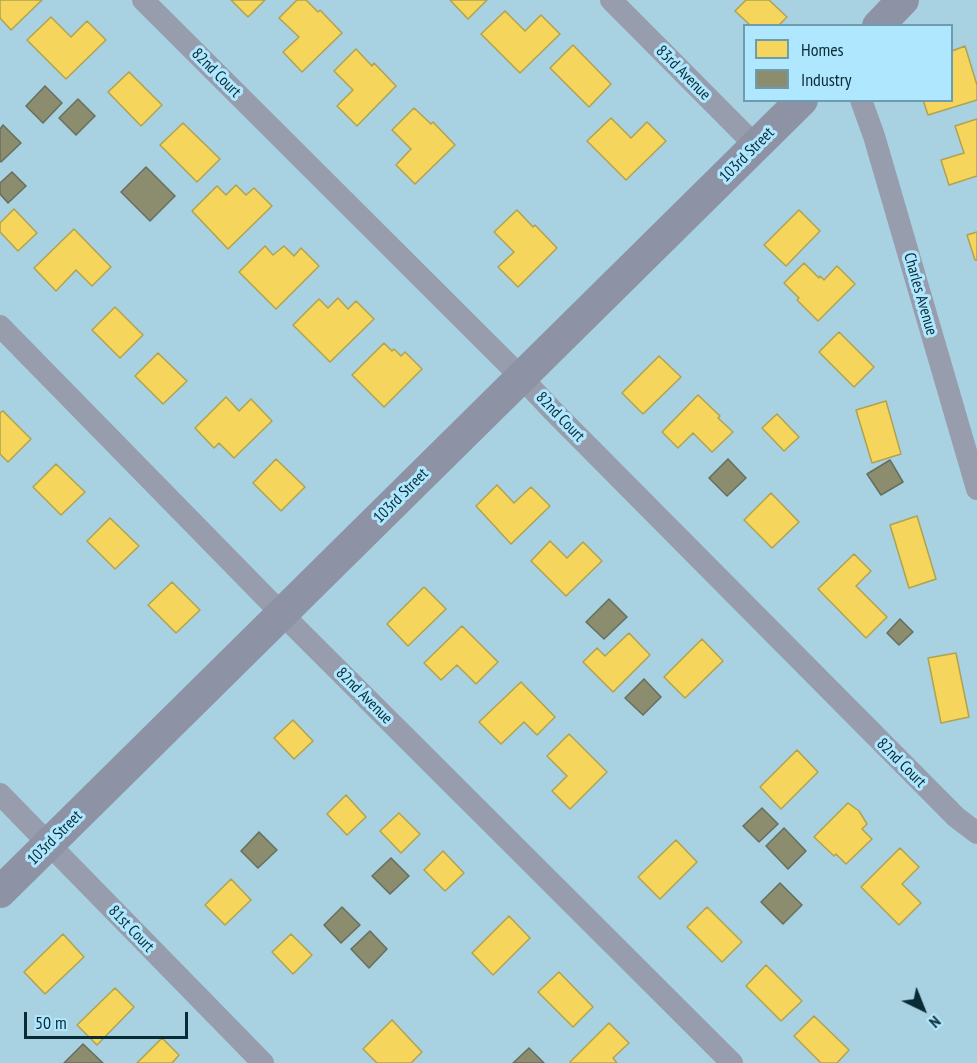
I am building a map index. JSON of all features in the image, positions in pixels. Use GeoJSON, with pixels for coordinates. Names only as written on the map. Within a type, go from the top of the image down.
{"type":"FeatureCollection","features":[{"type":"Feature","properties":{"kind":"street","name":"82nd Court"},"geometry":{"type":"LineString","coordinates":[[143,0],[521,377],[956,817],[977,833]]}},
{"type":"Feature","properties":{"kind":"street","name":"83rd Avenue"},"geometry":{"type":"LineString","coordinates":[[611,0],[756,146]]}},
{"type":"Feature","properties":{"kind":"street"},"geometry":{"type":"LineString","coordinates":[[880,24],[903,0]]}},
{"type":"Feature","properties":{"kind":"street","name":"103rd Street"},"geometry":{"type":"LineString","coordinates":[[0,892],[800,102]]}},
{"type":"Feature","properties":{"kind":"street","name":"Charles Avenue"},"geometry":{"type":"LineString","coordinates":[[862,102],[874,136],[977,489]]}},
{"type":"Feature","properties":{"kind":"street","name":"82nd Avenue"},"geometry":{"type":"LineString","coordinates":[[0,326],[282,614],[732,1063]]}},
{"type":"Feature","properties":{"kind":"street","name":"81st Court"},"geometry":{"type":"LineString","coordinates":[[0,794],[263,1063]]}},
{"type":"Feature","properties":{"kind":"building: Homes"},"geometry":{"type":"Polygon","coordinates":[[[0,0],[42,0],[11,30],[0,18],[0,0]]]}},
{"type":"Feature","properties":{"kind":"building: Homes"},"geometry":{"type":"Polygon","coordinates":[[[231,0],[265,0],[248,17],[231,0]]]}},
{"type":"Feature","properties":{"kind":"building: Homes"},"geometry":{"type":"Polygon","coordinates":[[[297,0],[306,0],[318,12],[320,10],[342,33],[302,72],[283,52],[299,37],[279,18],[297,0]]]}},
{"type":"Feature","properties":{"kind":"building: Homes"},"geometry":{"type":"Polygon","coordinates":[[[450,0],[487,0],[468,19],[450,0]]]}},
{"type":"Feature","properties":{"kind":"building: Homes"},"geometry":{"type":"Polygon","coordinates":[[[746,0],[769,0],[787,17],[780,24],[749,24],[735,11],[746,0]]]}},
{"type":"Feature","properties":{"kind":"building: Homes"},"geometry":{"type":"Polygon","coordinates":[[[505,11],[525,31],[541,15],[560,34],[520,73],[481,34],[505,11]]]}},
{"type":"Feature","properties":{"kind":"building: Homes"},"geometry":{"type":"Polygon","coordinates":[[[51,17],[71,37],[87,21],[106,40],[66,79],[27,40],[51,17]]]}},
{"type":"Feature","properties":{"kind":"building: Homes"},"geometry":{"type":"Polygon","coordinates":[[[573,45],[611,84],[589,107],[550,68],[573,45]]]}},
{"type":"Feature","properties":{"kind":"building: Homes"},"geometry":{"type":"Polygon","coordinates":[[[965,46],[977,85],[977,100],[928,115],[924,102],[953,102],[953,51],[965,46]]]}},
{"type":"Feature","properties":{"kind":"building: Homes"},"geometry":{"type":"Polygon","coordinates":[[[356,49],[372,66],[374,63],[396,86],[357,126],[337,106],[353,90],[334,71],[356,49]]]}},
{"type":"Feature","properties":{"kind":"building: Homes"},"geometry":{"type":"Polygon","coordinates":[[[129,72],[162,105],[141,126],[108,92],[129,72]]]}},
{"type":"Feature","properties":{"kind":"building: Homes"},"geometry":{"type":"Polygon","coordinates":[[[414,108],[431,124],[433,122],[455,145],[415,184],[396,165],[411,149],[392,130],[414,108]]]}},
{"type":"Feature","properties":{"kind":"building: Homes"},"geometry":{"type":"Polygon","coordinates":[[[611,118],[631,138],[647,122],[666,141],[626,180],[587,141],[611,118]]]}},
{"type":"Feature","properties":{"kind":"building: Homes"},"geometry":{"type":"Polygon","coordinates":[[[977,119],[977,176],[949,185],[941,160],[964,153],[955,126],[977,119]]]}},
{"type":"Feature","properties":{"kind":"building: Homes"},"geometry":{"type":"Polygon","coordinates":[[[183,123],[220,159],[197,182],[160,145],[183,123]]]}},
{"type":"Feature","properties":{"kind":"building: Homes"},"geometry":{"type":"Polygon","coordinates":[[[236,185],[246,195],[254,188],[272,206],[228,249],[192,211],[217,186],[226,195],[236,185]]]}},
{"type":"Feature","properties":{"kind":"building: Homes"},"geometry":{"type":"Polygon","coordinates":[[[14,209],[37,233],[18,251],[0,232],[0,223],[14,209]]]}},
{"type":"Feature","properties":{"kind":"building: Homes"},"geometry":{"type":"Polygon","coordinates":[[[517,210],[557,248],[518,287],[498,267],[514,252],[494,232],[517,210]]]}},
{"type":"Feature","properties":{"kind":"building: Homes"},"geometry":{"type":"Polygon","coordinates":[[[799,210],[820,231],[786,266],[764,245],[799,210]]]}},
{"type":"Feature","properties":{"kind":"building: Homes"},"geometry":{"type":"Polygon","coordinates":[[[74,229],[111,267],[92,286],[76,270],[56,291],[34,268],[74,229]]]}},
{"type":"Feature","properties":{"kind":"building: Homes"},"geometry":{"type":"Polygon","coordinates":[[[977,232],[977,260],[975,260],[967,235],[977,232]]]}},
{"type":"Feature","properties":{"kind":"building: Homes"},"geometry":{"type":"Polygon","coordinates":[[[265,246],[273,255],[284,246],[294,256],[301,248],[319,266],[276,309],[239,272],[265,246]]]}},
{"type":"Feature","properties":{"kind":"building: Homes"},"geometry":{"type":"Polygon","coordinates":[[[804,263],[824,280],[837,266],[855,284],[818,321],[784,283],[804,263]]]}},
{"type":"Feature","properties":{"kind":"building: Homes"},"geometry":{"type":"Polygon","coordinates":[[[338,298],[348,309],[356,301],[374,319],[330,362],[293,325],[319,299],[328,308],[338,298]]]}},
{"type":"Feature","properties":{"kind":"building: Homes"},"geometry":{"type":"Polygon","coordinates":[[[115,307],[143,335],[120,358],[92,330],[115,307]]]}},
{"type":"Feature","properties":{"kind":"building: Homes"},"geometry":{"type":"Polygon","coordinates":[[[839,332],[874,367],[854,387],[819,352],[839,332]]]}},
{"type":"Feature","properties":{"kind":"building: Homes"},"geometry":{"type":"Polygon","coordinates":[[[384,343],[401,356],[405,352],[422,369],[384,407],[352,375],[384,343]]]}},
{"type":"Feature","properties":{"kind":"building: Homes"},"geometry":{"type":"Polygon","coordinates":[[[158,353],[187,381],[163,404],[135,376],[158,353]]]}},
{"type":"Feature","properties":{"kind":"building: Homes"},"geometry":{"type":"Polygon","coordinates":[[[659,356],[681,377],[643,414],[622,393],[659,356]]]}},
{"type":"Feature","properties":{"kind":"building: Homes"},"geometry":{"type":"Polygon","coordinates":[[[698,395],[733,432],[712,452],[693,433],[678,448],[662,432],[698,395]]]}},
{"type":"Feature","properties":{"kind":"building: Homes"},"geometry":{"type":"Polygon","coordinates":[[[226,397],[239,411],[251,399],[272,421],[234,458],[219,443],[214,448],[195,428],[226,397]]]}},
{"type":"Feature","properties":{"kind":"building: Homes"},"geometry":{"type":"Polygon","coordinates":[[[886,401],[901,454],[872,463],[856,410],[886,401]]]}},
{"type":"Feature","properties":{"kind":"building: Homes"},"geometry":{"type":"Polygon","coordinates":[[[3,411],[31,439],[8,462],[0,454],[0,413],[3,411]]]}},
{"type":"Feature","properties":{"kind":"building: Homes"},"geometry":{"type":"Polygon","coordinates":[[[777,414],[799,437],[784,451],[762,428],[777,414]]]}},
{"type":"Feature","properties":{"kind":"building: Homes"},"geometry":{"type":"Polygon","coordinates":[[[276,459],[305,487],[281,511],[253,483],[276,459]]]}},
{"type":"Feature","properties":{"kind":"building: Homes"},"geometry":{"type":"Polygon","coordinates":[[[56,464],[85,492],[61,515],[33,487],[56,464]]]}},
{"type":"Feature","properties":{"kind":"building: Homes"},"geometry":{"type":"Polygon","coordinates":[[[497,485],[514,503],[531,487],[550,506],[511,544],[476,506],[497,485]]]}},
{"type":"Feature","properties":{"kind":"building: Homes"},"geometry":{"type":"Polygon","coordinates":[[[771,493],[799,522],[772,548],[744,520],[771,493]]]}},
{"type":"Feature","properties":{"kind":"building: Homes"},"geometry":{"type":"Polygon","coordinates":[[[917,516],[936,579],[909,588],[890,525],[917,516]]]}},
{"type":"Feature","properties":{"kind":"building: Homes"},"geometry":{"type":"Polygon","coordinates":[[[110,518],[139,546],[115,569],[87,541],[110,518]]]}},
{"type":"Feature","properties":{"kind":"building: Homes"},"geometry":{"type":"Polygon","coordinates":[[[550,541],[567,558],[583,542],[602,561],[566,596],[531,561],[550,541]]]}},
{"type":"Feature","properties":{"kind":"building: Homes"},"geometry":{"type":"Polygon","coordinates":[[[854,554],[871,571],[856,586],[887,617],[866,638],[818,589],[854,554]]]}},
{"type":"Feature","properties":{"kind":"building: Homes"},"geometry":{"type":"Polygon","coordinates":[[[172,582],[200,610],[176,633],[148,605],[172,582]]]}},
{"type":"Feature","properties":{"kind":"building: Homes"},"geometry":{"type":"Polygon","coordinates":[[[424,587],[446,609],[408,646],[387,624],[424,587]]]}},
{"type":"Feature","properties":{"kind":"building: Homes"},"geometry":{"type":"Polygon","coordinates":[[[462,626],[498,662],[476,684],[457,665],[441,680],[424,663],[462,626]]]}},
{"type":"Feature","properties":{"kind":"building: Homes"},"geometry":{"type":"Polygon","coordinates":[[[629,633],[650,655],[613,692],[583,662],[597,648],[605,656],[629,633]]]}},
{"type":"Feature","properties":{"kind":"building: Homes"},"geometry":{"type":"Polygon","coordinates":[[[702,639],[723,661],[685,698],[664,677],[702,639]]]}},
{"type":"Feature","properties":{"kind":"building: Homes"},"geometry":{"type":"Polygon","coordinates":[[[956,653],[969,717],[941,723],[928,658],[956,653]]]}},
{"type":"Feature","properties":{"kind":"building: Homes"},"geometry":{"type":"Polygon","coordinates":[[[521,682],[555,717],[537,735],[524,722],[501,744],[479,722],[521,682]]]}},
{"type":"Feature","properties":{"kind":"building: Homes"},"geometry":{"type":"Polygon","coordinates":[[[293,720],[313,741],[294,759],[274,738],[293,720]]]}},
{"type":"Feature","properties":{"kind":"building: Homes"},"geometry":{"type":"Polygon","coordinates":[[[569,734],[607,772],[570,809],[552,791],[567,776],[547,756],[569,734]]]}},
{"type":"Feature","properties":{"kind":"building: Homes"},"geometry":{"type":"Polygon","coordinates":[[[797,750],[818,772],[781,809],[760,787],[797,750]]]}},
{"type":"Feature","properties":{"kind":"building: Homes"},"geometry":{"type":"Polygon","coordinates":[[[346,795],[366,817],[347,835],[327,814],[346,795]]]}},
{"type":"Feature","properties":{"kind":"building: Homes"},"geometry":{"type":"Polygon","coordinates":[[[848,803],[859,811],[867,824],[862,829],[872,839],[846,864],[814,837],[848,803]]]}},
{"type":"Feature","properties":{"kind":"building: Homes"},"geometry":{"type":"Polygon","coordinates":[[[399,813],[420,834],[401,853],[380,831],[399,813]]]}},
{"type":"Feature","properties":{"kind":"building: Homes"},"geometry":{"type":"Polygon","coordinates":[[[676,840],[697,862],[660,899],[638,877],[676,840]]]}},
{"type":"Feature","properties":{"kind":"building: Homes"},"geometry":{"type":"Polygon","coordinates":[[[900,848],[919,867],[902,884],[921,903],[899,925],[861,887],[900,848]]]}},
{"type":"Feature","properties":{"kind":"building: Homes"},"geometry":{"type":"Polygon","coordinates":[[[443,851],[464,873],[445,891],[424,870],[443,851]]]}},
{"type":"Feature","properties":{"kind":"building: Homes"},"geometry":{"type":"Polygon","coordinates":[[[231,879],[251,900],[225,925],[205,905],[231,879]]]}},
{"type":"Feature","properties":{"kind":"building: Homes"},"geometry":{"type":"Polygon","coordinates":[[[707,907],[742,942],[722,962],[687,927],[707,907]]]}},
{"type":"Feature","properties":{"kind":"building: Homes"},"geometry":{"type":"Polygon","coordinates":[[[509,916],[530,938],[493,975],[472,953],[509,916]]]}},
{"type":"Feature","properties":{"kind":"building: Homes"},"geometry":{"type":"Polygon","coordinates":[[[63,934],[84,957],[45,994],[24,972],[63,934]]]}},
{"type":"Feature","properties":{"kind":"building: Homes"},"geometry":{"type":"Polygon","coordinates":[[[291,934],[312,955],[293,974],[272,952],[291,934]]]}},
{"type":"Feature","properties":{"kind":"building: Homes"},"geometry":{"type":"Polygon","coordinates":[[[766,965],[802,1001],[781,1021],[746,986],[766,965]]]}},
{"type":"Feature","properties":{"kind":"building: Homes"},"geometry":{"type":"Polygon","coordinates":[[[559,972],[593,1007],[573,1027],[538,992],[559,972]]]}},
{"type":"Feature","properties":{"kind":"building: Homes"},"geometry":{"type":"Polygon","coordinates":[[[115,988],[134,1007],[97,1045],[77,1025],[115,988]]]}},
{"type":"Feature","properties":{"kind":"building: Homes"},"geometry":{"type":"Polygon","coordinates":[[[814,1016],[849,1050],[837,1063],[821,1063],[794,1036],[814,1016]]]}},
{"type":"Feature","properties":{"kind":"building: Homes"},"geometry":{"type":"Polygon","coordinates":[[[392,1020],[422,1052],[411,1063],[377,1063],[363,1049],[392,1020]]]}},
{"type":"Feature","properties":{"kind":"building: Homes"},"geometry":{"type":"Polygon","coordinates":[[[609,1023],[629,1043],[613,1058],[617,1063],[571,1063],[570,1062],[609,1023]]]}},
{"type":"Feature","properties":{"kind":"building: Homes"},"geometry":{"type":"Polygon","coordinates":[[[162,1038],[179,1055],[172,1063],[137,1063],[162,1038]]]}},
{"type":"Feature","properties":{"kind":"building: Industry"},"geometry":{"type":"Polygon","coordinates":[[[45,86],[62,103],[43,123],[26,106],[45,86]]]}},
{"type":"Feature","properties":{"kind":"building: Industry"},"geometry":{"type":"Polygon","coordinates":[[[78,99],[95,116],[76,135],[59,118],[78,99]]]}},
{"type":"Feature","properties":{"kind":"building: Industry"},"geometry":{"type":"Polygon","coordinates":[[[3,125],[21,143],[1,162],[0,129],[3,125]]]}},
{"type":"Feature","properties":{"kind":"building: Industry"},"geometry":{"type":"Polygon","coordinates":[[[146,167],[175,196],[150,221],[121,192],[146,167]]]}},
{"type":"Feature","properties":{"kind":"building: Industry"},"geometry":{"type":"Polygon","coordinates":[[[12,172],[26,186],[8,203],[0,194],[0,183],[12,172]]]}},
{"type":"Feature","properties":{"kind":"building: Industry"},"geometry":{"type":"Polygon","coordinates":[[[728,459],[746,478],[727,496],[709,478],[728,459]]]}},
{"type":"Feature","properties":{"kind":"building: Industry"},"geometry":{"type":"Polygon","coordinates":[[[890,460],[903,482],[881,495],[867,474],[890,460]]]}},
{"type":"Feature","properties":{"kind":"building: Industry"},"geometry":{"type":"Polygon","coordinates":[[[609,599],[627,617],[604,639],[586,622],[609,599]]]}},
{"type":"Feature","properties":{"kind":"building: Industry"},"geometry":{"type":"Polygon","coordinates":[[[900,619],[913,632],[899,645],[887,633],[900,619]]]}},
{"type":"Feature","properties":{"kind":"building: Industry"},"geometry":{"type":"Polygon","coordinates":[[[644,679],[661,697],[643,715],[625,698],[644,679]]]}},
{"type":"Feature","properties":{"kind":"building: Industry"},"geometry":{"type":"Polygon","coordinates":[[[762,808],[778,824],[759,842],[743,826],[762,808]]]}},
{"type":"Feature","properties":{"kind":"building: Industry"},"geometry":{"type":"Polygon","coordinates":[[[784,828],[806,851],[788,869],[766,846],[784,828]]]}},
{"type":"Feature","properties":{"kind":"building: Industry"},"geometry":{"type":"Polygon","coordinates":[[[259,832],[277,850],[258,868],[241,851],[259,832]]]}},
{"type":"Feature","properties":{"kind":"building: Industry"},"geometry":{"type":"Polygon","coordinates":[[[391,858],[409,876],[390,894],[372,876],[391,858]]]}},
{"type":"Feature","properties":{"kind":"building: Industry"},"geometry":{"type":"Polygon","coordinates":[[[780,883],[802,905],[783,924],[761,902],[780,883]]]}},
{"type":"Feature","properties":{"kind":"building: Industry"},"geometry":{"type":"Polygon","coordinates":[[[342,907],[360,925],[341,943],[324,925],[342,907]]]}},
{"type":"Feature","properties":{"kind":"building: Industry"},"geometry":{"type":"Polygon","coordinates":[[[370,931],[387,949],[369,968],[351,949],[370,931]]]}},
{"type":"Feature","properties":{"kind":"building: Industry"},"geometry":{"type":"Polygon","coordinates":[[[83,1044],[103,1063],[64,1063],[83,1044]]]}},
{"type":"Feature","properties":{"kind":"building: Industry"},"geometry":{"type":"Polygon","coordinates":[[[529,1048],[544,1063],[513,1063],[529,1048]]]}}]}
